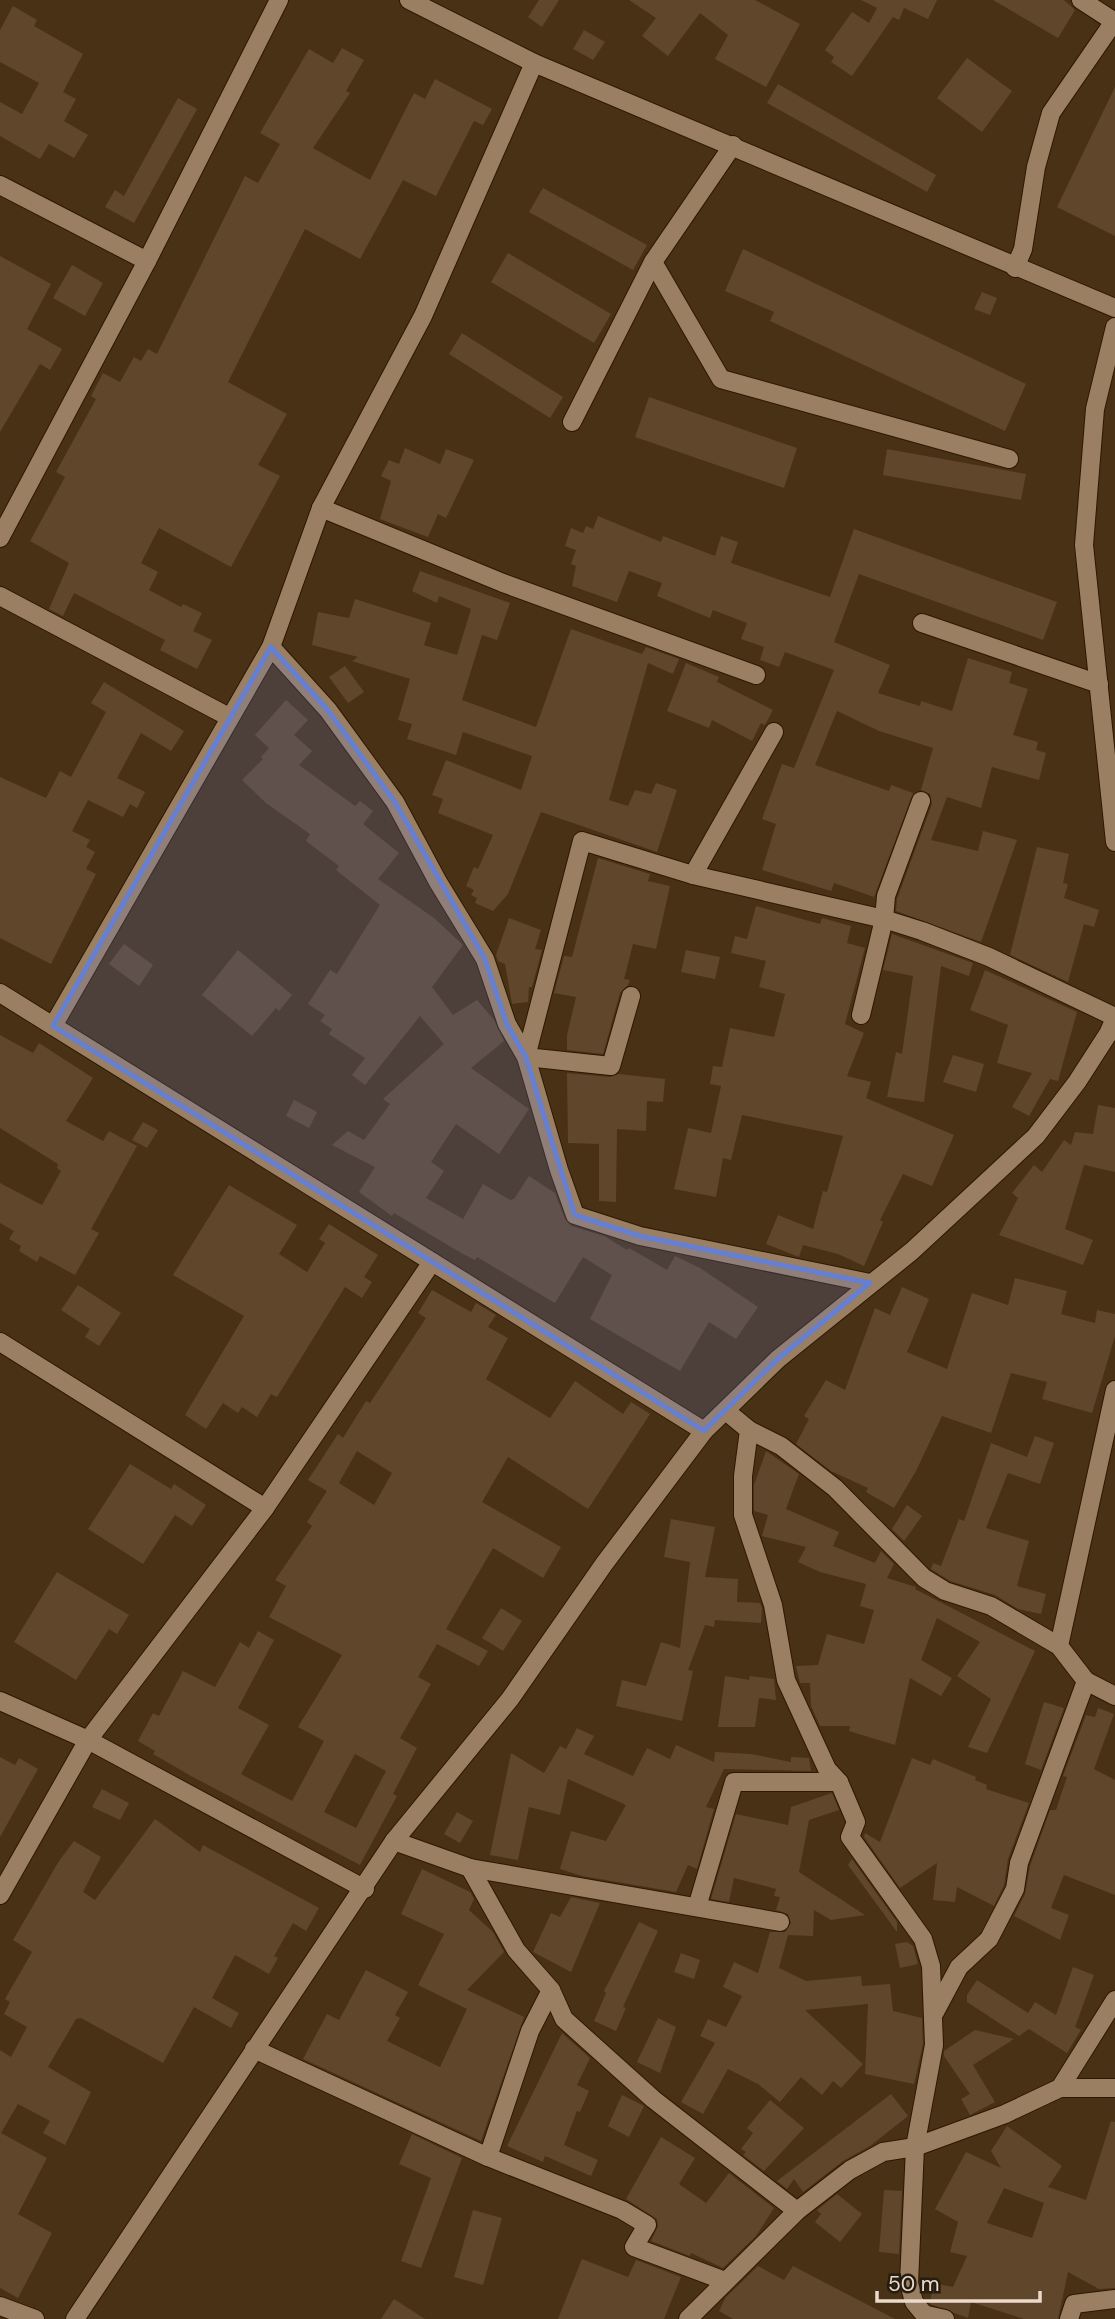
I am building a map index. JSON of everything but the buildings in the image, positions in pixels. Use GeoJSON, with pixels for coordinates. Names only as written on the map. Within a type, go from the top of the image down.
{"type":"FeatureCollection","features":[{"type":"Feature","properties":{"kind":"street"},"geometry":{"type":"LineString","coordinates":[[0,538],[147,261],[279,0]]}},
{"type":"Feature","properties":{"kind":"street"},"geometry":{"type":"LineString","coordinates":[[409,0],[534,62],[1015,268],[1115,308]]}},
{"type":"Feature","properties":{"kind":"street"},"geometry":{"type":"LineString","coordinates":[[1015,268],[1023,249],[1037,167],[1051,113],[1115,21],[1081,0]]}},
{"type":"Feature","properties":{"kind":"street"},"geometry":{"type":"LineString","coordinates":[[53,1026],[271,647],[321,508],[423,316],[534,62]]}},
{"type":"Feature","properties":{"kind":"street"},"geometry":{"type":"LineString","coordinates":[[572,422],[653,262],[733,145]]}},
{"type":"Feature","properties":{"kind":"street"},"geometry":{"type":"LineString","coordinates":[[0,185],[147,261]]}},
{"type":"Feature","properties":{"kind":"street"},"geometry":{"type":"LineString","coordinates":[[653,262],[721,379],[1009,459]]}},
{"type":"Feature","properties":{"kind":"street"},"geometry":{"type":"LineString","coordinates":[[1115,327],[1095,409],[1084,545],[1115,842]]}},
{"type":"Feature","properties":{"kind":"street"},"geometry":{"type":"LineString","coordinates":[[321,508],[503,583],[756,675]]}},
{"type":"Feature","properties":{"kind":"street"},"geometry":{"type":"LineString","coordinates":[[0,596],[229,718]]}},
{"type":"Feature","properties":{"kind":"street"},"geometry":{"type":"LineString","coordinates":[[922,623],[1099,684]]}},
{"type":"Feature","properties":{"kind":"street"},"geometry":{"type":"LineString","coordinates":[[271,647],[328,710],[395,802],[438,882],[485,959],[507,1024],[527,1057],[559,1170],[575,1215],[640,1236],[870,1283]]}},
{"type":"Feature","properties":{"kind":"street"},"geometry":{"type":"LineString","coordinates":[[693,875],[774,732]]}},
{"type":"Feature","properties":{"kind":"street"},"geometry":{"type":"LineString","coordinates":[[861,1015],[884,919],[886,896],[921,801]]}},
{"type":"Feature","properties":{"kind":"street"},"geometry":{"type":"LineString","coordinates":[[75,2319],[254,2049],[365,1889],[394,1841],[510,1699],[604,1564],[704,1431],[778,1359],[952,1215],[1036,1136],[1077,1082],[1108,1034],[1115,1017],[989,957],[884,919],[693,875],[582,841],[527,1057]]}},
{"type":"Feature","properties":{"kind":"street"},"geometry":{"type":"LineString","coordinates":[[0,993],[704,1431]]}},
{"type":"Feature","properties":{"kind":"street"},"geometry":{"type":"LineString","coordinates":[[527,1057],[611,1066],[631,996]]}},
{"type":"Feature","properties":{"kind":"street"},"geometry":{"type":"LineString","coordinates":[[0,1895],[88,1740],[265,1508],[432,1262]]}},
{"type":"Feature","properties":{"kind":"street"},"geometry":{"type":"LineString","coordinates":[[0,1342],[265,1508]]}},
{"type":"Feature","properties":{"kind":"street"},"geometry":{"type":"LineString","coordinates":[[1059,1646],[1115,1390]]}},
{"type":"Feature","properties":{"kind":"street"},"geometry":{"type":"LineString","coordinates":[[726,1411],[749,1430],[780,1446],[835,1488],[924,1578],[945,1591],[991,1606],[1059,1646],[1086,1681],[1115,1696]]}},
{"type":"Feature","properties":{"kind":"street"},"geometry":{"type":"LineString","coordinates":[[749,1430],[743,1476],[743,1516],[773,1605],[786,1680],[827,1769],[839,1782],[856,1822],[850,1837],[923,1938],[931,1966],[935,2012],[934,2045],[915,2147],[909,2283],[914,2302],[927,2317],[946,2319]]}},
{"type":"Feature","properties":{"kind":"street"},"geometry":{"type":"LineString","coordinates":[[935,2012],[959,1967],[989,1939],[1015,1889],[1019,1863],[1086,1681]]}},
{"type":"Feature","properties":{"kind":"street"},"geometry":{"type":"LineString","coordinates":[[0,1701],[88,1740],[365,1889]]}},
{"type":"Feature","properties":{"kind":"street"},"geometry":{"type":"LineString","coordinates":[[697,1907],[734,1782],[839,1782]]}},
{"type":"Feature","properties":{"kind":"street"},"geometry":{"type":"LineString","coordinates":[[394,1841],[470,1868],[780,1922]]}},
{"type":"Feature","properties":{"kind":"street"},"geometry":{"type":"LineString","coordinates":[[470,1868],[516,1950],[551,1990],[564,2019],[595,2049],[732,2163],[797,2211]]}},
{"type":"Feature","properties":{"kind":"street"},"geometry":{"type":"LineString","coordinates":[[488,2157],[530,2031],[551,1990]]}},
{"type":"Feature","properties":{"kind":"street"},"geometry":{"type":"LineString","coordinates":[[1060,2088],[1115,2000]]}},
{"type":"Feature","properties":{"kind":"street"},"geometry":{"type":"LineString","coordinates":[[254,2049],[488,2157],[622,2210],[647,2225],[634,2247],[725,2281]]}},
{"type":"Feature","properties":{"kind":"street"},"geometry":{"type":"LineString","coordinates":[[688,2319],[797,2211],[850,2170],[883,2152],[915,2147],[1005,2114],[1060,2088],[1115,2088]]}},
{"type":"Feature","properties":{"kind":"street"},"geometry":{"type":"LineString","coordinates":[[1069,2319],[1074,2304],[1115,2299]]}},
{"type":"Feature","properties":{"kind":"street"},"geometry":{"type":"LineString","coordinates":[[0,2306],[35,2319]]}},
{"type":"Feature","properties":{"kind":"highlighted area"},"geometry":{"type":"Polygon","coordinates":[[[271,647],[328,710],[395,802],[485,959],[507,1024],[526,1057],[575,1215],[640,1236],[870,1283],[778,1359],[704,1431],[53,1026],[271,647]]]}}]}
